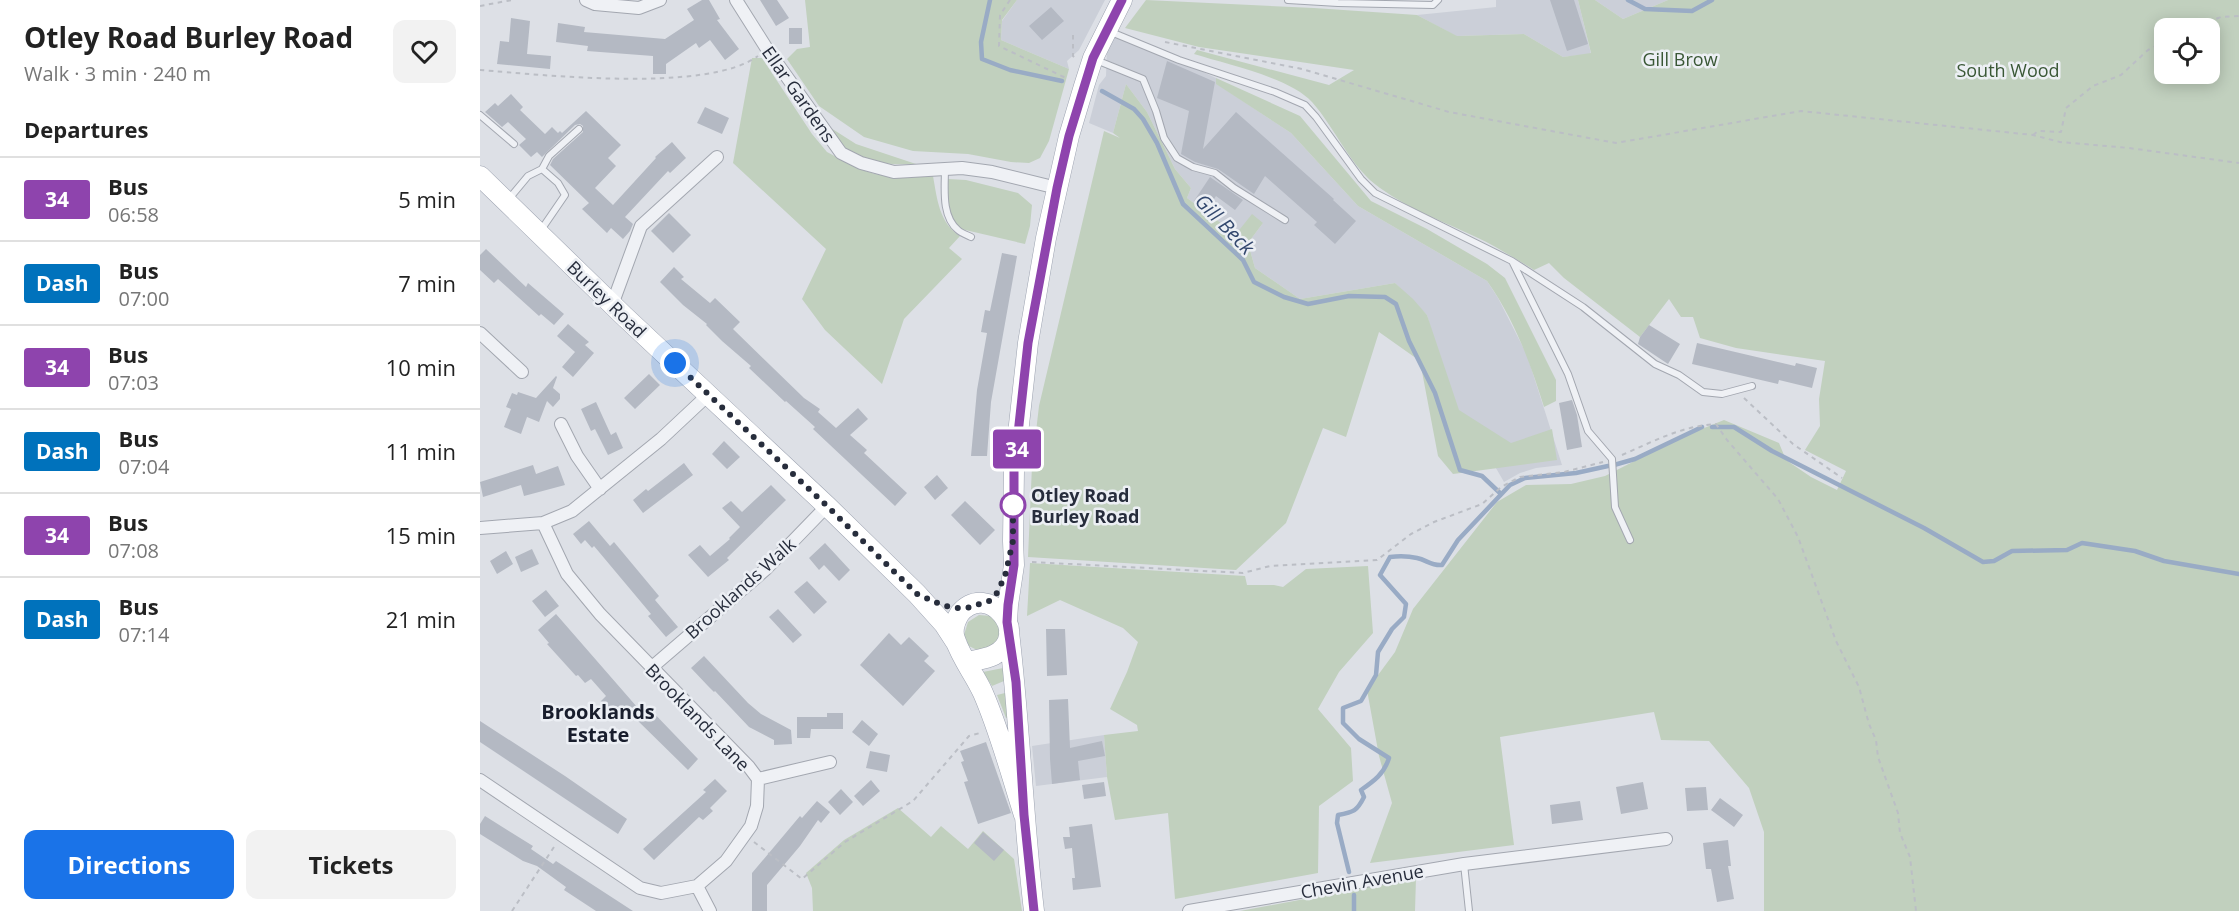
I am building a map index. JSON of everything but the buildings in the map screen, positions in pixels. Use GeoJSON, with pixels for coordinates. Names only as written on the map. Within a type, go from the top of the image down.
{"type":"FeatureCollection","features":[{"type":"Feature","properties":{"kind":"main road"},"geometry":{"type":"LineString","coordinates":[[1034,911],[1024,815],[1016,682],[1008,625],[1008,605],[1014,573],[1014,470],[1028,343],[1057,188],[1093,58],[1122,0]]}},
{"type":"Feature","properties":{"kind":"main road","name":"Burley Road"},"geometry":{"type":"LineString","coordinates":[[480,176],[917,594],[944,624],[957,644]]}},
{"type":"Feature","properties":{"kind":"main road"},"geometry":{"type":"LineString","coordinates":[[1013,541],[1001,586],[993,597],[960,614],[954,634],[983,692],[1024,815]]}},
{"type":"Feature","properties":{"kind":"main road","name":"Burley Road"},"geometry":{"type":"LineString","coordinates":[[917,594],[955,608],[975,606]]}},
{"type":"Feature","properties":{"kind":"main road"},"geometry":{"type":"LineString","coordinates":[[967,662],[991,657],[998,653],[1005,645],[1008,625],[999,609],[975,606]]}},
{"type":"Feature","properties":{"kind":"street"},"geometry":{"type":"LineString","coordinates":[[586,0],[595,4],[639,8],[660,0]]}},
{"type":"Feature","properties":{"kind":"street","name":"Ellar Gardens"},"geometry":{"type":"LineString","coordinates":[[736,0],[767,49],[841,153],[861,163],[894,172],[962,168],[992,172],[1057,188]]}},
{"type":"Feature","properties":{"kind":"street"},"geometry":{"type":"LineString","coordinates":[[612,304],[641,226],[717,157]]}},
{"type":"Feature","properties":{"kind":"street"},"geometry":{"type":"LineString","coordinates":[[480,333],[522,372]]}},
{"type":"Feature","properties":{"kind":"street"},"geometry":{"type":"LineString","coordinates":[[480,528],[543,523],[572,511],[661,439],[708,395]]}},
{"type":"Feature","properties":{"kind":"street"},"geometry":{"type":"LineString","coordinates":[[561,424],[577,456],[600,489]]}},
{"type":"Feature","properties":{"kind":"street","name":"Brooklands Walk"},"geometry":{"type":"LineString","coordinates":[[651,668],[766,569],[827,506]]}},
{"type":"Feature","properties":{"kind":"street","name":"Brooklands Lane"},"geometry":{"type":"LineString","coordinates":[[480,780],[640,888],[661,893],[697,886],[726,861],[751,826],[757,806],[758,779],[737,754],[600,614],[567,574],[543,523]]}},
{"type":"Feature","properties":{"kind":"street"},"geometry":{"type":"LineString","coordinates":[[758,779],[830,762]]}},
{"type":"Feature","properties":{"kind":"street","name":"Chevin Avenue"},"geometry":{"type":"LineString","coordinates":[[1189,911],[1464,864],[1666,838]]}},
{"type":"Feature","properties":{"kind":"street"},"geometry":{"type":"LineString","coordinates":[[697,886],[710,911]]}},
{"type":"Feature","properties":{"kind":"lane"},"geometry":{"type":"LineString","coordinates":[[1288,0],[1433,5],[1438,0]]}},
{"type":"Feature","properties":{"kind":"lane"},"geometry":{"type":"LineString","coordinates":[[1106,30],[1179,60],[1275,92],[1305,105],[1354,170],[1375,193],[1512,261],[1583,307],[1655,364],[1679,375],[1703,392],[1722,394],[1752,386]]}},
{"type":"Feature","properties":{"kind":"lane"},"geometry":{"type":"LineString","coordinates":[[1093,58],[1143,79],[1164,138],[1176,158],[1193,167],[1215,173],[1234,188],[1285,220]]}},
{"type":"Feature","properties":{"kind":"lane"},"geometry":{"type":"LineString","coordinates":[[480,115],[514,144]]}},
{"type":"Feature","properties":{"kind":"lane"},"geometry":{"type":"LineString","coordinates":[[506,202],[528,177],[542,169],[549,156],[579,129]]}},
{"type":"Feature","properties":{"kind":"lane"},"geometry":{"type":"LineString","coordinates":[[945,168],[947,213],[957,230],[971,237]]}},
{"type":"Feature","properties":{"kind":"lane"},"geometry":{"type":"LineString","coordinates":[[538,233],[565,195],[558,183],[542,169]]}},
{"type":"Feature","properties":{"kind":"lane"},"geometry":{"type":"LineString","coordinates":[[1512,261],[1568,374],[1588,431],[1612,459],[1615,507],[1630,540]]}},
{"type":"Feature","properties":{"kind":"lane"},"geometry":{"type":"LineString","coordinates":[[1464,864],[1469,911]]}},
{"type":"Feature","properties":{"kind":"path"},"geometry":{"type":"LineString","coordinates":[[480,6],[512,0]]}},
{"type":"Feature","properties":{"kind":"path"},"geometry":{"type":"LineString","coordinates":[[1011,0],[1000,15],[999,46],[1084,86]]}},
{"type":"Feature","properties":{"kind":"path"},"geometry":{"type":"LineString","coordinates":[[2218,18],[2239,16]]}},
{"type":"Feature","properties":{"kind":"path"},"geometry":{"type":"LineString","coordinates":[[1147,46],[1166,42],[1302,69],[1449,112],[1616,143],[1801,111],[2033,135],[2060,142],[2129,148],[2239,163]]}},
{"type":"Feature","properties":{"kind":"path"},"geometry":{"type":"LineString","coordinates":[[2033,135],[2038,131],[2061,132],[2067,108],[2093,86],[2121,75],[2154,47]]}},
{"type":"Feature","properties":{"kind":"path"},"geometry":{"type":"LineString","coordinates":[[480,70],[634,79],[692,77],[747,64],[767,49]]}},
{"type":"Feature","properties":{"kind":"path"},"geometry":{"type":"LineString","coordinates":[[1739,389],[1744,398],[1793,444],[1842,478]]}},
{"type":"Feature","properties":{"kind":"path"},"geometry":{"type":"LineString","coordinates":[[1028,562],[1244,573],[1270,566],[1377,560],[1411,534],[1434,522],[1482,504],[1501,488],[1520,477],[1564,472],[1612,459],[1677,430],[1697,425],[1716,424],[1778,499],[1798,537],[1836,641],[1859,687],[1876,740],[1878,757],[1898,813],[1900,833],[1910,857],[1917,911]]}},
{"type":"Feature","properties":{"kind":"path"},"geometry":{"type":"LineString","coordinates":[[744,835],[802,879],[845,842],[913,801],[969,736],[997,729]]}},
{"type":"Feature","properties":{"kind":"path"},"geometry":{"type":"LineString","coordinates":[[512,911],[562,835]]}},
{"type":"Feature","properties":{"kind":"shaded area"},"geometry":{"type":"Polygon","coordinates":[[[1017,0],[1105,0],[1079,50],[1067,61],[1069,69],[1001,40],[1002,21],[1017,0]]]}},
{"type":"Feature","properties":{"kind":"shaded area"},"geometry":{"type":"Polygon","coordinates":[[[1496,0],[1578,0],[1591,54],[1563,57],[1524,34],[1456,36],[1417,15],[1496,7],[1496,0]]]}},
{"type":"Feature","properties":{"kind":"shaded area"},"geometry":{"type":"Polygon","coordinates":[[[1595,0],[1668,0],[1623,19],[1595,0]]]}},
{"type":"Feature","properties":{"kind":"shaded area"},"geometry":{"type":"Polygon","coordinates":[[[1113,37],[1147,46],[1216,78],[1217,84],[1291,133],[1358,206],[1487,281],[1527,355],[1562,465],[1536,468],[1520,473],[1504,482],[1489,456],[1461,435],[1427,315],[1395,283],[1300,299],[1255,268],[1248,243],[1263,223],[1236,234],[1187,198],[1191,188],[1175,169],[1147,112],[1126,84],[1113,133],[1089,123],[1099,85],[1106,76],[1107,47],[1113,37]]]}},
{"type":"Feature","properties":{"kind":"shaded area"},"geometry":{"type":"Polygon","coordinates":[[[1104,735],[1107,777],[1036,786],[1032,746],[1104,735]]]}},
{"type":"Feature","properties":{"kind":"green space"},"geometry":{"type":"Polygon","coordinates":[[[805,0],[1017,0],[1002,20],[1001,40],[1069,69],[1049,141],[1040,158],[1029,163],[968,154],[913,151],[864,137],[819,106],[787,59],[797,49],[810,47],[805,0]]]}},
{"type":"Feature","properties":{"kind":"green space"},"geometry":{"type":"Polygon","coordinates":[[[1146,0],[1314,8],[1417,15],[1457,36],[1524,34],[1563,57],[1591,53],[1578,0],[1595,0],[1623,19],[1668,0],[2239,0],[2239,911],[1764,911],[1764,832],[1749,788],[1709,741],[1661,740],[1654,712],[1500,737],[1514,845],[1370,863],[1392,803],[1379,756],[1367,690],[1395,652],[1413,609],[1497,502],[1526,485],[1571,484],[1605,476],[1682,437],[1724,420],[1779,443],[1786,460],[1811,477],[1837,490],[1846,471],[1805,450],[1820,426],[1819,399],[1825,361],[1736,348],[1700,338],[1693,317],[1681,317],[1669,299],[1640,337],[1564,278],[1549,263],[1534,270],[1492,245],[1391,196],[1360,170],[1321,113],[1302,93],[1274,79],[1194,54],[1197,50],[1329,85],[1354,70],[1199,47],[1125,28],[1146,0]]]}},
{"type":"Feature","properties":{"kind":"green space"},"geometry":{"type":"Polygon","coordinates":[[[752,58],[762,58],[812,134],[827,152],[859,169],[875,174],[896,177],[933,176],[943,217],[953,231],[960,236],[949,248],[962,259],[904,319],[882,384],[825,330],[802,299],[826,249],[733,163],[752,58]]]}},
{"type":"Feature","properties":{"kind":"green space"},"geometry":{"type":"Polygon","coordinates":[[[1216,78],[1300,116],[1371,201],[1427,229],[1487,264],[1505,278],[1556,380],[1556,401],[1544,407],[1520,341],[1497,295],[1487,281],[1358,206],[1291,133],[1216,84],[1216,78]]]}},
{"type":"Feature","properties":{"kind":"green space"},"geometry":{"type":"Polygon","coordinates":[[[1126,84],[1147,112],[1175,169],[1191,188],[1187,198],[1236,234],[1252,214],[1263,223],[1248,243],[1255,268],[1300,299],[1395,283],[1427,315],[1459,410],[1511,443],[1552,429],[1557,460],[1453,474],[1438,456],[1420,361],[1379,332],[1346,437],[1323,428],[1286,523],[1236,570],[1028,557],[1032,466],[1039,406],[1104,131],[1120,138],[1113,133],[1126,84]]]}},
{"type":"Feature","properties":{"kind":"green space"},"geometry":{"type":"Polygon","coordinates":[[[823,123],[856,144],[916,164],[880,163],[863,159],[840,145],[823,123]]]}},
{"type":"Feature","properties":{"kind":"green space"},"geometry":{"type":"Polygon","coordinates":[[[948,179],[966,180],[1018,193],[1032,205],[1025,244],[961,229],[950,213],[947,200],[948,179]]]}},
{"type":"Feature","properties":{"kind":"green space"},"geometry":{"type":"Polygon","coordinates":[[[1030,563],[1245,576],[1247,585],[1283,587],[1306,569],[1368,566],[1373,633],[1339,672],[1318,709],[1351,748],[1353,781],[1319,806],[1318,873],[1175,899],[1168,813],[1115,820],[1107,777],[1104,735],[1138,731],[1137,725],[1110,709],[1138,642],[1123,628],[1060,600],[1027,616],[1030,563]]]}},
{"type":"Feature","properties":{"kind":"green space"},"geometry":{"type":"Polygon","coordinates":[[[979,615],[991,616],[1000,626],[1000,640],[981,652],[969,646],[964,635],[968,622],[979,615]]]}},
{"type":"Feature","properties":{"kind":"green space"},"geometry":{"type":"Polygon","coordinates":[[[1003,668],[1004,681],[992,686],[983,672],[1003,668]]]}},
{"type":"Feature","properties":{"kind":"green space"},"geometry":{"type":"Polygon","coordinates":[[[1005,693],[1009,717],[1006,718],[997,695],[1005,693]]]}},
{"type":"Feature","properties":{"kind":"green space"},"geometry":{"type":"Polygon","coordinates":[[[898,808],[931,837],[941,826],[968,849],[983,831],[1014,859],[1022,911],[813,911],[812,888],[806,873],[844,840],[898,808]]]}},
{"type":"Feature","properties":{"kind":"green space"},"geometry":{"type":"Polygon","coordinates":[[[1416,878],[1415,911],[1240,911],[1416,878]]]}},
{"type":"Feature","properties":{"kind":"waterway","name":"Gill Beck"},"geometry":{"type":"LineString","coordinates":[[990,0],[981,42],[982,59],[1010,70],[1062,81]]}},
{"type":"Feature","properties":{"kind":"waterway","name":"Gill Beck"},"geometry":{"type":"LineString","coordinates":[[1628,0],[1645,9],[1692,11],[1712,0]]}},
{"type":"Feature","properties":{"kind":"waterway","name":"Gill Beck"},"geometry":{"type":"LineString","coordinates":[[1102,91],[1134,109],[1143,119],[1157,143],[1183,204],[1243,260],[1254,282],[1284,297],[1308,304],[1349,296],[1385,297],[1396,304],[1409,341],[1435,393],[1460,470],[1482,476],[1501,494]]}},
{"type":"Feature","properties":{"kind":"waterway"},"geometry":{"type":"LineString","coordinates":[[1614,465],[1635,459],[1702,427]]}},
{"type":"Feature","properties":{"kind":"waterway"},"geometry":{"type":"LineString","coordinates":[[1712,427],[1734,427],[1772,451],[1924,528],[1983,562],[1994,561],[2012,551],[2067,550],[2082,543],[2135,551],[2164,561],[2239,574]]}},
{"type":"Feature","properties":{"kind":"waterway"},"geometry":{"type":"LineString","coordinates":[[1349,872],[1337,823],[1338,815],[1357,808],[1364,797],[1361,790],[1381,773],[1389,758],[1359,739],[1343,723],[1343,708],[1361,701],[1376,675],[1378,652],[1392,629],[1404,617],[1406,604],[1380,575],[1390,557],[1414,557],[1435,565],[1442,565],[1458,540],[1510,485],[1525,478],[1576,473],[1608,466]]}},
{"type":"Feature","properties":{"kind":"waterway"},"geometry":{"type":"LineString","coordinates":[[1354,895],[1354,911]]}},
{"type":"Feature","properties":{"kind":"bus line","name":"34"},"geometry":{"type":"LineString","coordinates":[[1034,911],[1026,847],[1016,682],[1007,622],[1014,573],[1014,470],[1028,343],[1057,188],[1069,136],[1093,58],[1122,0]]}},
{"type":"Feature","properties":{"kind":"place","name":"Otley Road Burley Road"},"geometry":{"type":"Point","coordinates":[1013,505]}},
{"type":"Feature","properties":{"kind":"district","name":"Brooklands Estate"},"geometry":{"type":"Point","coordinates":[598,722]}},
{"type":"Feature","properties":{"kind":"route"},"geometry":{"type":"LineString","coordinates":[[675,363],[917,594],[942,605],[967,608],[989,601],[997,593],[1005,576],[1013,541],[1013,503],[1013,505]]}},
{"type":"Feature","properties":{"kind":"park label","name":"Gill Brow"},"geometry":{"type":"Point","coordinates":[1680,59]}},
{"type":"Feature","properties":{"kind":"park label","name":"South Wood"},"geometry":{"type":"Point","coordinates":[2008,70]}}]}
